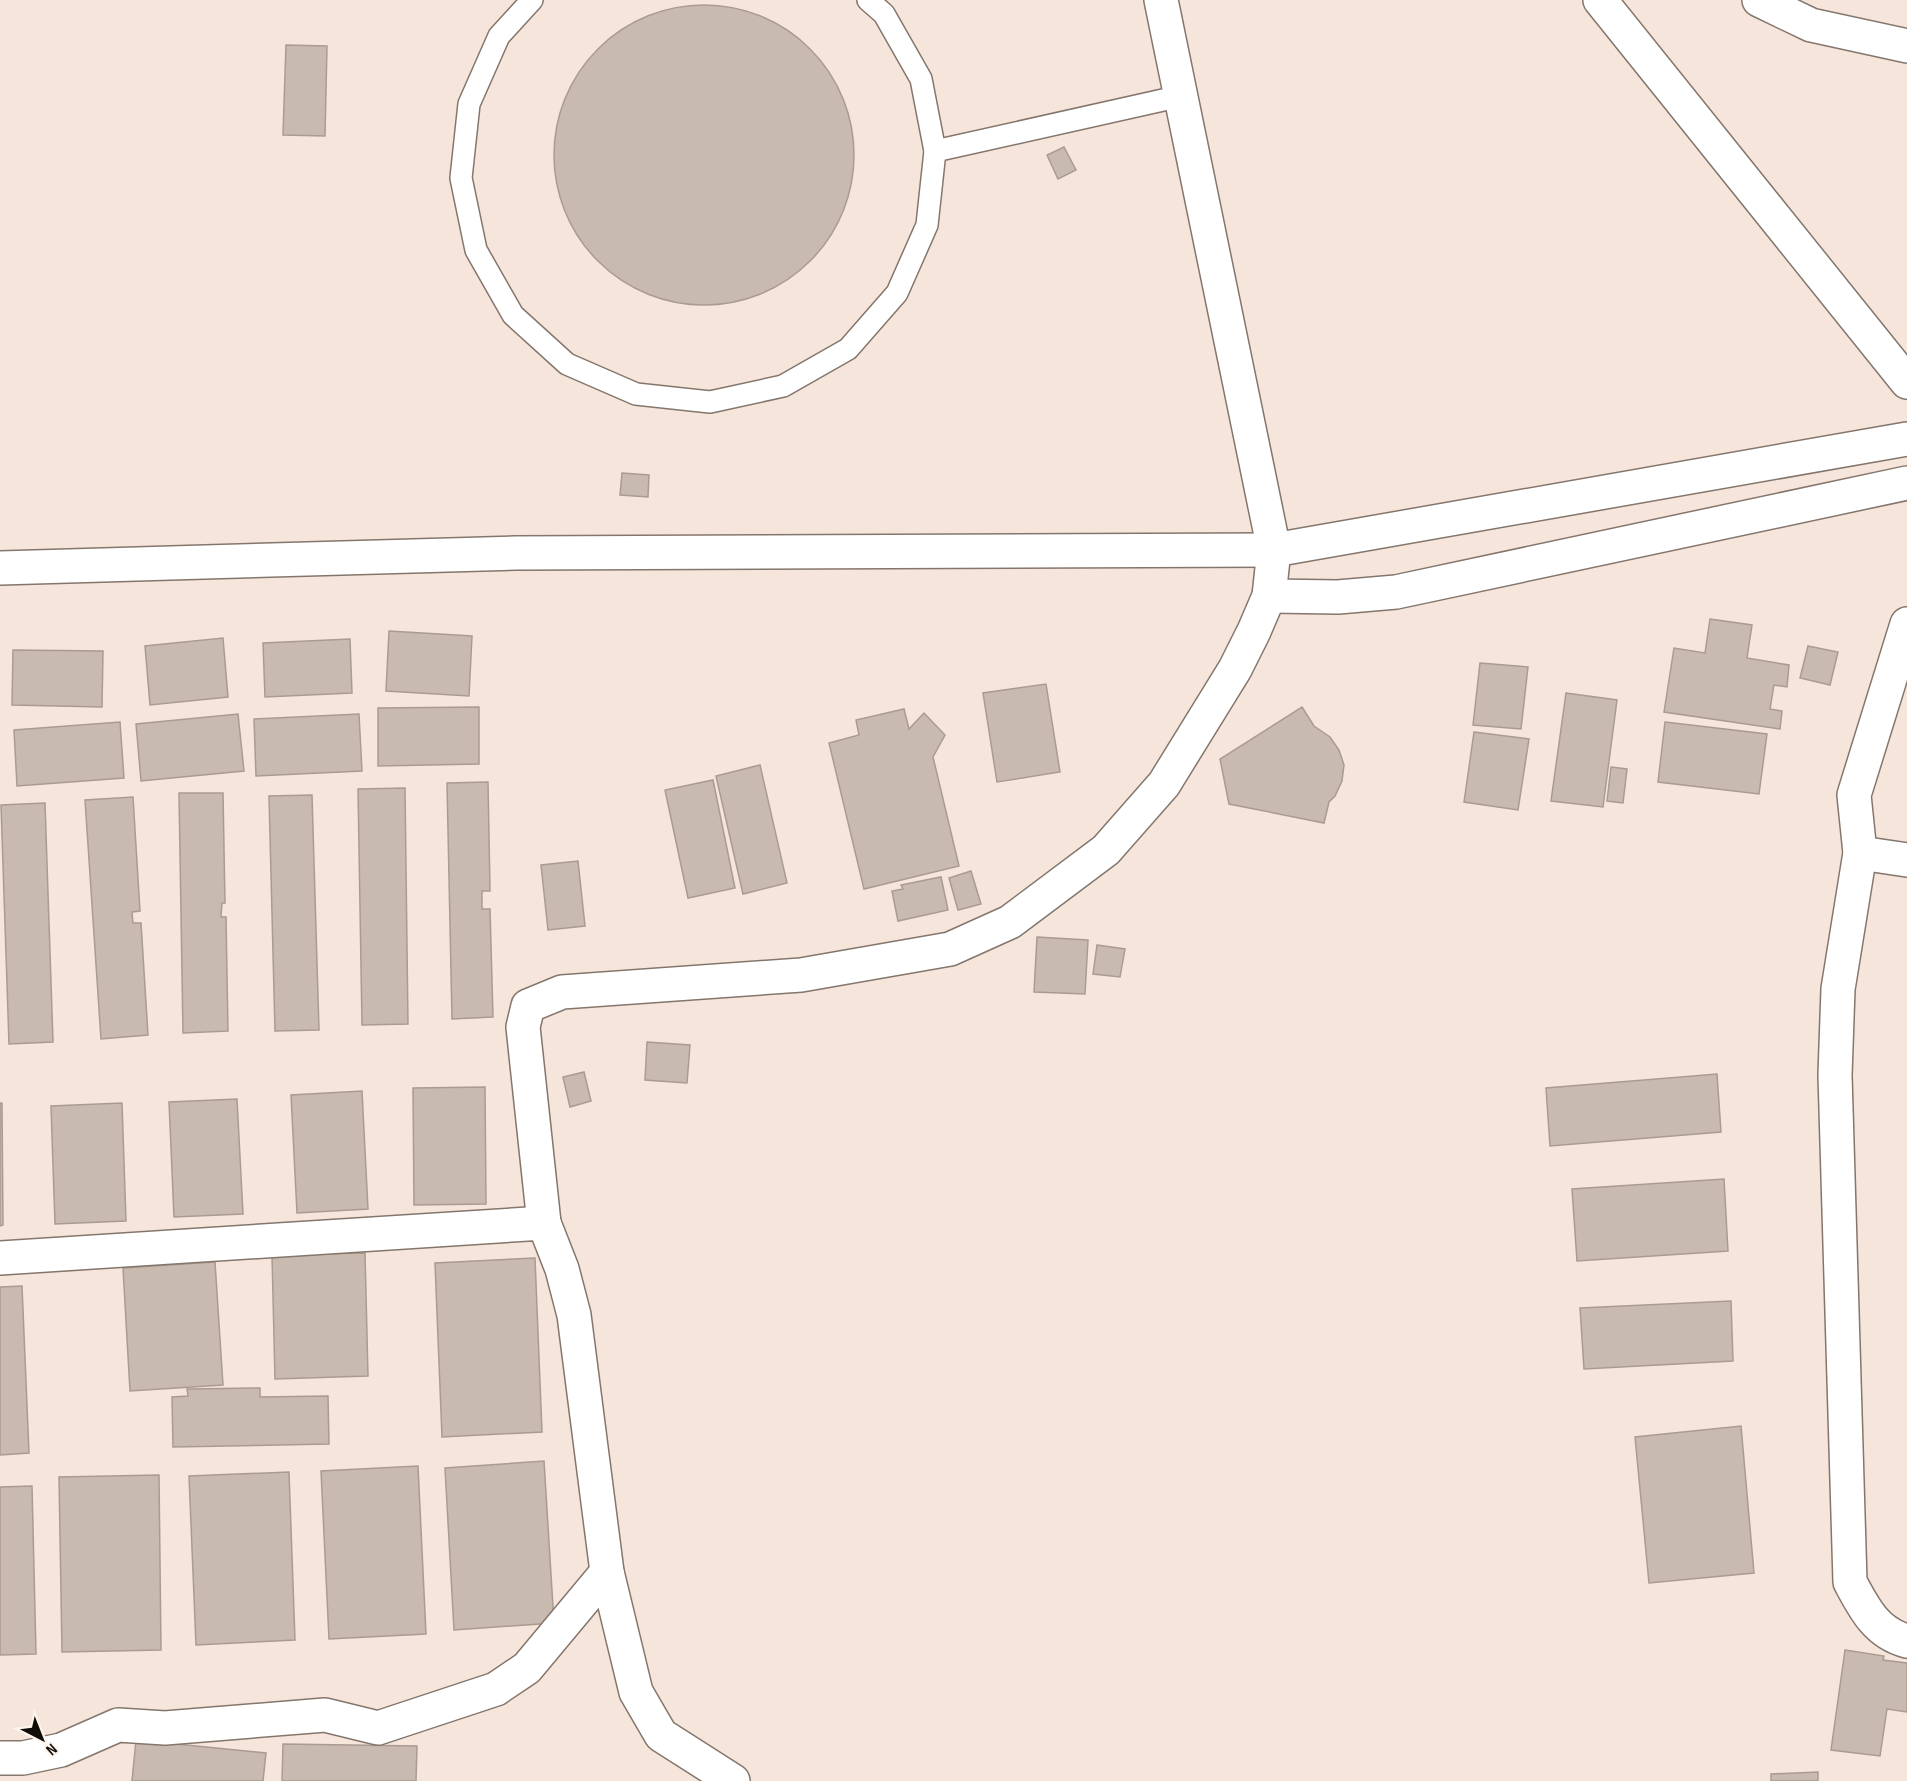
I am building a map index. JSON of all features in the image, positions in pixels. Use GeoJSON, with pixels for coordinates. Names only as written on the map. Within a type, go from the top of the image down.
{"type":"FeatureCollection","features":[{"type":"Feature","properties":{"kind":"street"},"geometry":{"type":"LineString","coordinates":[[733,1781],[661,1734],[636,1692],[607,1572],[574,1315],[562,1269],[544,1223],[524,1027],[528,1006],[562,992],[801,975],[950,949],[1010,921],[1106,850],[1164,784],[1235,669],[1269,596],[1274,550],[1161,0]]}},
{"type":"Feature","properties":{"kind":"street"},"geometry":{"type":"LineString","coordinates":[[1600,0],[1907,382]]}},
{"type":"Feature","properties":{"kind":"street"},"geometry":{"type":"LineString","coordinates":[[1759,0],[1811,25],[1907,46]]}},
{"type":"Feature","properties":{"kind":"street"},"geometry":{"type":"LineString","coordinates":[[0,568],[515,553],[1274,550],[1907,439]]}},
{"type":"Feature","properties":{"kind":"street"},"geometry":{"type":"LineString","coordinates":[[1269,596],[1338,597],[1396,592],[1907,483]]}},
{"type":"Feature","properties":{"kind":"street"},"geometry":{"type":"LineString","coordinates":[[1907,624],[1854,795],[1860,853],[1838,989],[1835,1075],[1850,1582],[1870,1618],[1893,1638],[1907,1641]]}},
{"type":"Feature","properties":{"kind":"street"},"geometry":{"type":"LineString","coordinates":[[1860,853],[1907,860]]}},
{"type":"Feature","properties":{"kind":"street"},"geometry":{"type":"LineString","coordinates":[[0,1258],[544,1223]]}},
{"type":"Feature","properties":{"kind":"street"},"geometry":{"type":"LineString","coordinates":[[0,1758],[23,1758],[61,1750],[118,1725],[165,1728],[325,1715],[378,1728],[496,1689],[527,1668],[607,1572]]}},
{"type":"Feature","properties":{"kind":"lane"},"geometry":{"type":"LineString","coordinates":[[532,0],[499,36],[469,104],[461,178],[476,250],[513,315],[567,364],[636,394],[710,402],[783,386],[848,349],[897,293],[927,225],[936,151],[921,79],[884,14],[868,0]]}},
{"type":"Feature","properties":{"kind":"lane"},"geometry":{"type":"LineString","coordinates":[[936,151],[1181,96]]}},
{"type":"Feature","properties":{"kind":"building"},"geometry":{"type":"Polygon","coordinates":[[[704,5],[733,8],[761,17],[787,31],[810,49],[828,72],[842,98],[851,126],[854,155],[851,184],[842,212],[828,238],[810,261],[787,279],[761,293],[733,302],[704,305],[675,302],[647,293],[621,279],[598,261],[580,238],[566,212],[557,184],[554,155],[557,126],[566,98],[580,72],[598,49],[621,31],[647,17],[675,8],[704,5]]]}},
{"type":"Feature","properties":{"kind":"building"},"geometry":{"type":"Polygon","coordinates":[[[286,45],[327,46],[325,136],[283,135],[286,45]]]}},
{"type":"Feature","properties":{"kind":"building"},"geometry":{"type":"Polygon","coordinates":[[[1064,147],[1076,170],[1058,179],[1047,155],[1064,147]]]}},
{"type":"Feature","properties":{"kind":"building"},"geometry":{"type":"Polygon","coordinates":[[[622,473],[649,475],[648,497],[620,495],[622,473]]]}},
{"type":"Feature","properties":{"kind":"building"},"geometry":{"type":"Polygon","coordinates":[[[1710,619],[1752,625],[1747,658],[1789,665],[1787,687],[1774,685],[1770,709],[1782,711],[1780,729],[1664,712],[1674,648],[1705,653],[1710,619]]]}},
{"type":"Feature","properties":{"kind":"building"},"geometry":{"type":"Polygon","coordinates":[[[389,631],[472,636],[469,696],[386,691],[389,631]]]}},
{"type":"Feature","properties":{"kind":"building"},"geometry":{"type":"Polygon","coordinates":[[[223,638],[228,697],[150,705],[145,646],[223,638]]]}},
{"type":"Feature","properties":{"kind":"building"},"geometry":{"type":"Polygon","coordinates":[[[350,639],[352,693],[265,697],[263,643],[350,639]]]}},
{"type":"Feature","properties":{"kind":"building"},"geometry":{"type":"Polygon","coordinates":[[[1808,646],[1838,652],[1830,685],[1800,678],[1808,646]]]}},
{"type":"Feature","properties":{"kind":"building"},"geometry":{"type":"Polygon","coordinates":[[[13,650],[103,651],[102,707],[12,705],[13,650]]]}},
{"type":"Feature","properties":{"kind":"building"},"geometry":{"type":"Polygon","coordinates":[[[1480,663],[1528,667],[1521,729],[1473,725],[1480,663]]]}},
{"type":"Feature","properties":{"kind":"building"},"geometry":{"type":"Polygon","coordinates":[[[1046,684],[1060,772],[997,782],[983,693],[1046,684]]]}},
{"type":"Feature","properties":{"kind":"building"},"geometry":{"type":"Polygon","coordinates":[[[1566,693],[1617,700],[1603,807],[1551,801],[1566,693]]]}},
{"type":"Feature","properties":{"kind":"building"},"geometry":{"type":"Polygon","coordinates":[[[479,707],[479,764],[378,766],[378,708],[479,707]]]}},
{"type":"Feature","properties":{"kind":"building"},"geometry":{"type":"Polygon","coordinates":[[[1302,707],[1314,726],[1330,737],[1339,750],[1344,765],[1342,781],[1335,796],[1329,802],[1324,823],[1229,804],[1220,759],[1302,707]]]}},
{"type":"Feature","properties":{"kind":"building"},"geometry":{"type":"Polygon","coordinates":[[[904,709],[909,729],[924,713],[945,735],[933,757],[959,866],[864,889],[829,743],[859,735],[856,720],[904,709]]]}},
{"type":"Feature","properties":{"kind":"building"},"geometry":{"type":"Polygon","coordinates":[[[238,714],[244,771],[141,781],[136,724],[238,714]]]}},
{"type":"Feature","properties":{"kind":"building"},"geometry":{"type":"Polygon","coordinates":[[[359,714],[362,771],[256,776],[254,719],[359,714]]]}},
{"type":"Feature","properties":{"kind":"building"},"geometry":{"type":"Polygon","coordinates":[[[120,722],[124,778],[17,786],[14,730],[120,722]]]}},
{"type":"Feature","properties":{"kind":"building"},"geometry":{"type":"Polygon","coordinates":[[[1665,722],[1767,734],[1759,794],[1658,782],[1665,722]]]}},
{"type":"Feature","properties":{"kind":"building"},"geometry":{"type":"Polygon","coordinates":[[[1474,732],[1529,739],[1518,810],[1464,802],[1474,732]]]}},
{"type":"Feature","properties":{"kind":"building"},"geometry":{"type":"Polygon","coordinates":[[[760,765],[787,883],[743,894],[716,776],[760,765]]]}},
{"type":"Feature","properties":{"kind":"building"},"geometry":{"type":"Polygon","coordinates":[[[1611,767],[1627,769],[1623,803],[1607,801],[1611,767]]]}},
{"type":"Feature","properties":{"kind":"building"},"geometry":{"type":"Polygon","coordinates":[[[713,780],[735,888],[688,898],[665,790],[713,780]]]}},
{"type":"Feature","properties":{"kind":"building"},"geometry":{"type":"Polygon","coordinates":[[[488,782],[490,891],[482,891],[482,909],[490,909],[493,1017],[452,1019],[447,783],[488,782]]]}},
{"type":"Feature","properties":{"kind":"building"},"geometry":{"type":"Polygon","coordinates":[[[405,788],[408,1024],[362,1025],[358,789],[405,788]]]}},
{"type":"Feature","properties":{"kind":"building"},"geometry":{"type":"Polygon","coordinates":[[[179,793],[223,793],[225,903],[222,903],[221,917],[226,917],[228,1031],[183,1033],[179,793]]]}},
{"type":"Feature","properties":{"kind":"building"},"geometry":{"type":"Polygon","coordinates":[[[312,795],[319,1030],[275,1031],[269,796],[312,795]]]}},
{"type":"Feature","properties":{"kind":"building"},"geometry":{"type":"Polygon","coordinates":[[[133,797],[140,911],[132,912],[133,923],[141,923],[148,1035],[101,1039],[85,800],[133,797]]]}},
{"type":"Feature","properties":{"kind":"building"},"geometry":{"type":"Polygon","coordinates":[[[45,803],[53,1042],[9,1044],[1,805],[45,803]]]}},
{"type":"Feature","properties":{"kind":"building"},"geometry":{"type":"Polygon","coordinates":[[[578,861],[585,926],[548,930],[541,865],[578,861]]]}},
{"type":"Feature","properties":{"kind":"building"},"geometry":{"type":"Polygon","coordinates":[[[971,871],[981,904],[958,910],[949,878],[971,871]]]}},
{"type":"Feature","properties":{"kind":"building"},"geometry":{"type":"Polygon","coordinates":[[[941,877],[948,910],[898,921],[892,891],[903,889],[901,885],[941,877]]]}},
{"type":"Feature","properties":{"kind":"building"},"geometry":{"type":"Polygon","coordinates":[[[1037,937],[1088,940],[1085,994],[1034,992],[1037,937]]]}},
{"type":"Feature","properties":{"kind":"building"},"geometry":{"type":"Polygon","coordinates":[[[1097,945],[1125,949],[1120,977],[1093,974],[1097,945]]]}},
{"type":"Feature","properties":{"kind":"building"},"geometry":{"type":"Polygon","coordinates":[[[647,1042],[690,1045],[687,1083],[645,1080],[647,1042]]]}},
{"type":"Feature","properties":{"kind":"building"},"geometry":{"type":"Polygon","coordinates":[[[584,1072],[591,1101],[570,1107],[563,1077],[584,1072]]]}},
{"type":"Feature","properties":{"kind":"building"},"geometry":{"type":"Polygon","coordinates":[[[1717,1074],[1721,1132],[1550,1146],[1546,1088],[1717,1074]]]}},
{"type":"Feature","properties":{"kind":"building"},"geometry":{"type":"Polygon","coordinates":[[[485,1087],[486,1204],[414,1205],[413,1088],[485,1087]]]}},
{"type":"Feature","properties":{"kind":"building"},"geometry":{"type":"Polygon","coordinates":[[[362,1091],[368,1209],[297,1213],[291,1095],[362,1091]]]}},
{"type":"Feature","properties":{"kind":"building"},"geometry":{"type":"Polygon","coordinates":[[[237,1099],[243,1214],[174,1217],[169,1102],[237,1099]]]}},
{"type":"Feature","properties":{"kind":"building"},"geometry":{"type":"Polygon","coordinates":[[[0,1103],[2,1103],[3,1225],[0,1226],[0,1103]]]}},
{"type":"Feature","properties":{"kind":"building"},"geometry":{"type":"Polygon","coordinates":[[[122,1103],[126,1221],[55,1224],[51,1106],[122,1103]]]}},
{"type":"Feature","properties":{"kind":"building"},"geometry":{"type":"Polygon","coordinates":[[[1724,1179],[1728,1251],[1577,1261],[1572,1189],[1724,1179]]]}},
{"type":"Feature","properties":{"kind":"building"},"geometry":{"type":"Polygon","coordinates":[[[365,1253],[368,1376],[275,1379],[272,1255],[365,1253]]]}},
{"type":"Feature","properties":{"kind":"building"},"geometry":{"type":"Polygon","coordinates":[[[535,1258],[542,1432],[442,1437],[435,1263],[535,1258]]]}},
{"type":"Feature","properties":{"kind":"building"},"geometry":{"type":"Polygon","coordinates":[[[215,1262],[223,1385],[130,1391],[123,1268],[215,1262]]]}},
{"type":"Feature","properties":{"kind":"building"},"geometry":{"type":"Polygon","coordinates":[[[22,1286],[29,1453],[0,1455],[0,1287],[22,1286]]]}},
{"type":"Feature","properties":{"kind":"building"},"geometry":{"type":"Polygon","coordinates":[[[1731,1301],[1733,1361],[1584,1369],[1580,1308],[1731,1301]]]}},
{"type":"Feature","properties":{"kind":"building"},"geometry":{"type":"Polygon","coordinates":[[[260,1388],[260,1397],[328,1396],[329,1444],[173,1447],[172,1397],[188,1396],[187,1389],[260,1388]]]}},
{"type":"Feature","properties":{"kind":"building"},"geometry":{"type":"Polygon","coordinates":[[[1741,1426],[1754,1573],[1649,1583],[1635,1437],[1741,1426]]]}},
{"type":"Feature","properties":{"kind":"building"},"geometry":{"type":"Polygon","coordinates":[[[544,1461],[554,1623],[454,1630],[445,1468],[544,1461]]]}},
{"type":"Feature","properties":{"kind":"building"},"geometry":{"type":"Polygon","coordinates":[[[418,1466],[426,1634],[329,1639],[321,1471],[418,1466]]]}},
{"type":"Feature","properties":{"kind":"building"},"geometry":{"type":"Polygon","coordinates":[[[289,1472],[295,1640],[196,1645],[189,1476],[289,1472]]]}},
{"type":"Feature","properties":{"kind":"building"},"geometry":{"type":"Polygon","coordinates":[[[159,1475],[161,1650],[62,1652],[59,1477],[159,1475]]]}},
{"type":"Feature","properties":{"kind":"building"},"geometry":{"type":"Polygon","coordinates":[[[32,1486],[36,1654],[0,1655],[0,1487],[32,1486]]]}},
{"type":"Feature","properties":{"kind":"building"},"geometry":{"type":"Polygon","coordinates":[[[1845,1650],[1884,1656],[1883,1660],[1907,1663],[1907,1712],[1887,1709],[1880,1756],[1831,1750],[1845,1650]]]}},
{"type":"Feature","properties":{"kind":"building"},"geometry":{"type":"Polygon","coordinates":[[[136,1740],[266,1753],[263,1781],[132,1781],[136,1740]]]}},
{"type":"Feature","properties":{"kind":"building"},"geometry":{"type":"Polygon","coordinates":[[[283,1744],[417,1746],[416,1781],[282,1781],[283,1744]]]}},
{"type":"Feature","properties":{"kind":"building"},"geometry":{"type":"Polygon","coordinates":[[[1818,1772],[1818,1781],[1771,1781],[1771,1774],[1818,1772]]]}}]}
